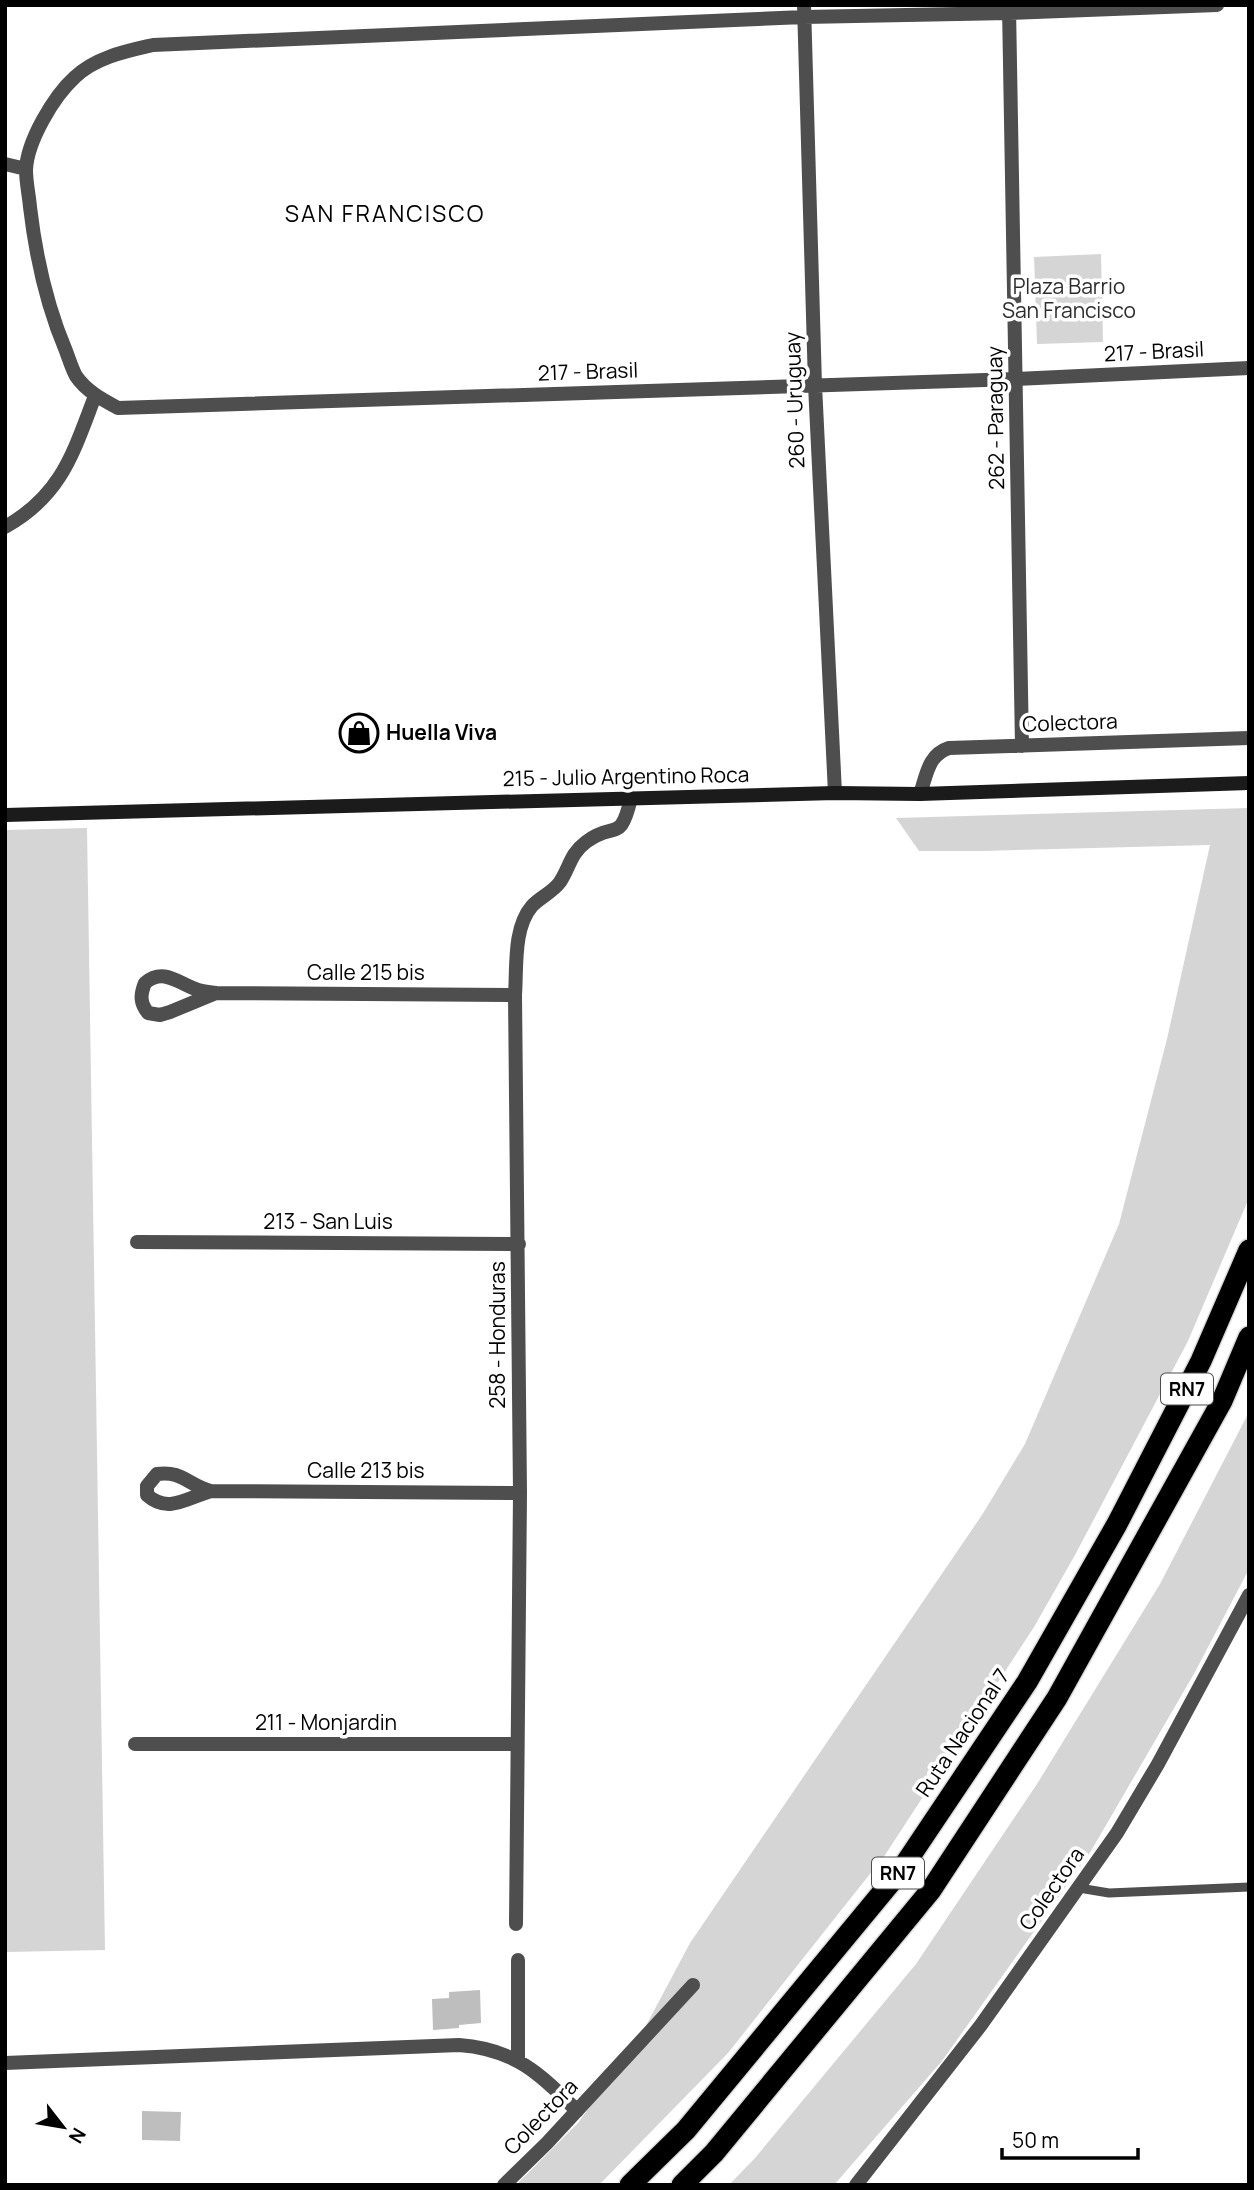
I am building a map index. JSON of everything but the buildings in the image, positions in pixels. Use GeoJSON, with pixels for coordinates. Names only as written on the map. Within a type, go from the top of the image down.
{"type":"FeatureCollection","features":[{"type":"Feature","properties":{"kind":"highway","name":"Ruta Nacional 7"},"geometry":{"type":"LineString","coordinates":[[630,2185],[686,2130],[901,1870],[1027,1682],[1117,1524],[1195,1373],[1249,1250]]}},
{"type":"Feature","properties":{"kind":"highway","name":"RN7"},"geometry":{"type":"LineString","coordinates":[[682,2185],[714,2153],[931,1890],[1057,1698],[1222,1401],[1249,1337]]}},
{"type":"Feature","properties":{"kind":"highway"},"geometry":{"type":"LineString","coordinates":[[1222,1401],[1249,1359]]}},
{"type":"Feature","properties":{"kind":"street"},"geometry":{"type":"LineString","coordinates":[[5,527],[23,517],[45,498],[61,476],[96,396],[77,377],[49,307],[36,257],[26,169],[43,120],[75,76],[95,63],[153,45],[804,11],[1217,5]]}},
{"type":"Feature","properties":{"kind":"street","name":"262 - Paraguay"},"geometry":{"type":"LineString","coordinates":[[1009,9],[1022,746]]}},
{"type":"Feature","properties":{"kind":"street","name":"260 - Uruguay"},"geometry":{"type":"LineString","coordinates":[[804,11],[814,385],[835,793]]}},
{"type":"Feature","properties":{"kind":"street"},"geometry":{"type":"LineString","coordinates":[[5,164],[26,169]]}},
{"type":"Feature","properties":{"kind":"street","name":"217 - Brasil"},"geometry":{"type":"LineString","coordinates":[[96,396],[118,408],[157,408],[1016,379],[1249,368]]}},
{"type":"Feature","properties":{"kind":"street","name":"Colectora"},"geometry":{"type":"LineString","coordinates":[[920,793],[930,764],[939,752],[949,748],[1249,738]]}},
{"type":"Feature","properties":{"kind":"street","name":"215 - Julio Argentino Roca"},"geometry":{"type":"LineString","coordinates":[[5,815],[1249,783]]}},
{"type":"Feature","properties":{"kind":"street","name":"258 - Honduras"},"geometry":{"type":"LineString","coordinates":[[516,1924],[520,1493],[515,995],[522,922],[532,905],[551,893],[561,881],[574,853],[587,841],[599,834],[618,829],[626,822],[631,798]]}},
{"type":"Feature","properties":{"kind":"street","name":"Calle 215 bis"},"geometry":{"type":"LineString","coordinates":[[216,993],[160,1015],[148,1013],[142,1004],[141,992],[145,983],[159,975],[198,990],[216,993],[515,995]]}},
{"type":"Feature","properties":{"kind":"street","name":"213 - San Luis"},"geometry":{"type":"LineString","coordinates":[[137,1242],[519,1244]]}},
{"type":"Feature","properties":{"kind":"street","name":"Calle 213 bis"},"geometry":{"type":"LineString","coordinates":[[211,1491],[520,1493]]}},
{"type":"Feature","properties":{"kind":"street","name":"Colectora"},"geometry":{"type":"LineString","coordinates":[[856,2185],[981,2025],[1117,1833],[1249,1595]]}},
{"type":"Feature","properties":{"kind":"street","name":"211 - Monjardin"},"geometry":{"type":"LineString","coordinates":[[135,1744],[517,1744]]}},
{"type":"Feature","properties":{"kind":"street"},"geometry":{"type":"LineString","coordinates":[[518,1960],[518,2061]]}},
{"type":"Feature","properties":{"kind":"street","name":"Colectora"},"geometry":{"type":"LineString","coordinates":[[504,2185],[577,2111],[693,1985]]}},
{"type":"Feature","properties":{"kind":"street"},"geometry":{"type":"LineString","coordinates":[[5,2063],[459,2045],[482,2047],[518,2061],[544,2077],[577,2111]]}},
{"type":"Feature","properties":{"kind":"lane"},"geometry":{"type":"LineString","coordinates":[[1079,1888],[1109,1893],[1249,1887]]}},
{"type":"Feature","properties":{"kind":"green space","name":"Plaza Barrio San Francisco"},"geometry":{"type":"Polygon","coordinates":[[[1101,254],[1103,342],[1037,344],[1034,257],[1101,254]]]}},
{"type":"Feature","properties":{"kind":"green space"},"geometry":{"type":"Polygon","coordinates":[[[1249,808],[1249,1198],[1188,1341],[1075,1555],[1034,1627],[885,1855],[728,2053],[599,2185],[516,2185],[578,2123],[640,2037],[690,1943],[982,1515],[1025,1444],[1119,1224],[1167,1039],[1210,845],[919,851],[896,818],[1249,808]]]}},
{"type":"Feature","properties":{"kind":"green space"},"geometry":{"type":"Polygon","coordinates":[[[87,828],[105,1950],[7,1952],[5,830],[87,828]]]}},
{"type":"Feature","properties":{"kind":"green space"},"geometry":{"type":"Polygon","coordinates":[[[1249,1412],[1249,1569],[1195,1672],[1091,1851],[942,2061],[834,2185],[729,2185],[755,2158],[916,1964],[1037,1784],[1160,1584],[1249,1412]]]}},
{"type":"Feature","properties":{"kind":"place","name":"Huella Viva"},"geometry":{"type":"Point","coordinates":[359,733]}},
{"type":"Feature","properties":{"kind":"district","name":"SAN FRANCISCO"},"geometry":{"type":"Point","coordinates":[385,214]}}]}
